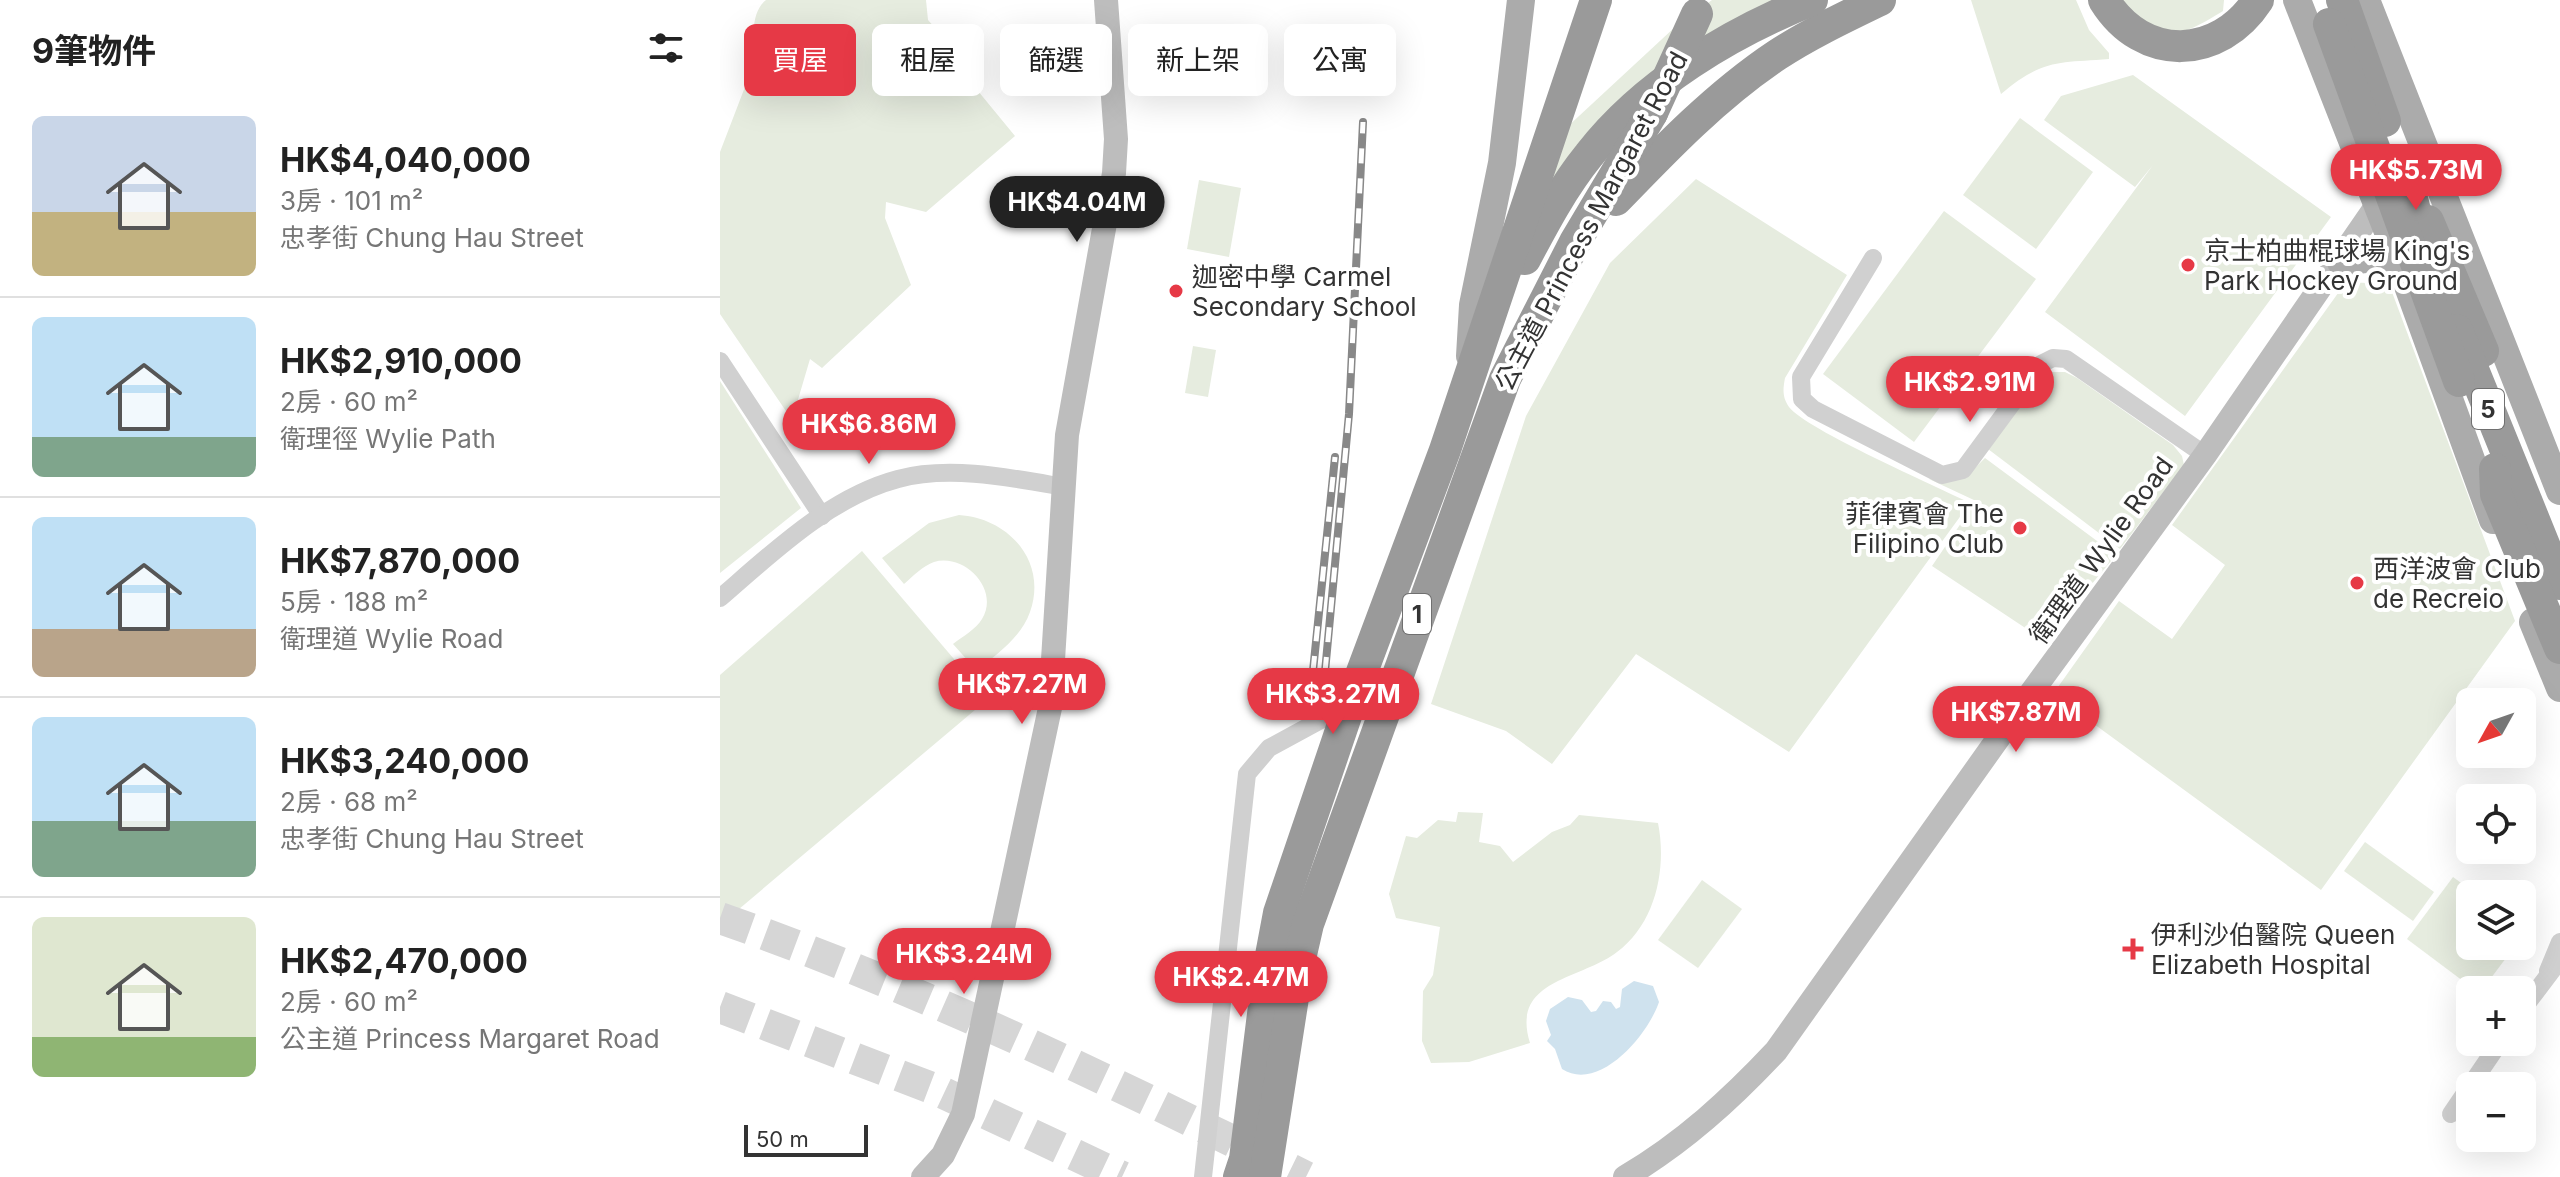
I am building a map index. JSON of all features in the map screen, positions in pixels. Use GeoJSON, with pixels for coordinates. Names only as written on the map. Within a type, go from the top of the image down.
{"type":"FeatureCollection","features":[{"type":"Feature","properties":{"kind":"highway","name":"公主道 Princess Margaret Road"},"geometry":{"type":"LineString","coordinates":[[1260,1175],[1245,1159],[1269,966],[1279,913],[1350,704],[1445,450],[1596,0]]}},
{"type":"Feature","properties":{"kind":"highway"},"geometry":{"type":"LineString","coordinates":[[1492,312],[1548,214],[1588,155],[1613,128],[1676,74],[1715,47],[1767,18],[1812,0]]}},
{"type":"Feature","properties":{"kind":"highway"},"geometry":{"type":"LineString","coordinates":[[1575,242],[1685,130],[1757,70],[1803,39],[1880,0]]}},
{"type":"Feature","properties":{"kind":"highway"},"geometry":{"type":"LineString","coordinates":[[2104,0],[2133,31],[2152,42],[2173,47],[2201,45],[2225,35],[2244,20],[2258,0]]}},
{"type":"Feature","properties":{"kind":"highway","name":"公主道 Princess Margaret Road"},"geometry":{"type":"LineString","coordinates":[[1260,1175],[1297,972],[1332,851],[1505,379],[1575,242],[1652,113],[1700,5]]}},
{"type":"Feature","properties":{"kind":"highway","name":"5"},"geometry":{"type":"LineString","coordinates":[[2341,8],[2422,186],[2430,261],[2560,584]]}},
{"type":"Feature","properties":{"kind":"highway","name":"5"},"geometry":{"type":"LineString","coordinates":[[2341,8],[2495,469],[2510,489],[2560,606]]}},
{"type":"Feature","properties":{"kind":"highway"},"geometry":{"type":"LineString","coordinates":[[2422,186],[2434,230],[2560,540]]}},
{"type":"Feature","properties":{"kind":"highway"},"geometry":{"type":"LineString","coordinates":[[2495,469],[2496,494],[2560,648]]}},
{"type":"Feature","properties":{"kind":"main road"},"geometry":{"type":"LineString","coordinates":[[1470,369],[1473,305],[1502,163],[1521,0]]}},
{"type":"Feature","properties":{"kind":"main road"},"geometry":{"type":"LineString","coordinates":[[2297,0],[2560,688]]}},
{"type":"Feature","properties":{"kind":"main road"},"geometry":{"type":"LineString","coordinates":[[2422,186],[2560,491]]}},
{"type":"Feature","properties":{"kind":"main road"},"geometry":{"type":"LineString","coordinates":[[2341,262],[2373,258],[2404,276]]}},
{"type":"Feature","properties":{"kind":"street"},"geometry":{"type":"LineString","coordinates":[[923,1177],[943,1155],[963,1114],[1050,708],[1067,435],[1114,173],[1116,139],[1106,0]]}},
{"type":"Feature","properties":{"kind":"street"},"geometry":{"type":"LineString","coordinates":[[2377,205],[2422,186]]}},
{"type":"Feature","properties":{"kind":"street","name":"衛理道 Wylie Road"},"geometry":{"type":"LineString","coordinates":[[1625,1177],[1694,1130],[1736,1094],[1776,1051],[2020,707],[2205,455],[2341,262],[2377,205]]}},
{"type":"Feature","properties":{"kind":"street"},"geometry":{"type":"LineString","coordinates":[[1873,258],[1801,377],[1802,399],[1813,409],[1920,465],[1948,475],[1963,470],[2041,364],[2053,358],[2066,359],[2205,455]]}},
{"type":"Feature","properties":{"kind":"street"},"geometry":{"type":"LineString","coordinates":[[720,361],[822,516]]}},
{"type":"Feature","properties":{"kind":"street"},"geometry":{"type":"LineString","coordinates":[[720,598],[822,516],[877,486],[915,475],[962,474],[1064,487]]}},
{"type":"Feature","properties":{"kind":"street"},"geometry":{"type":"LineString","coordinates":[[1203,1177],[1247,774],[1269,748],[1350,704]]}},
{"type":"Feature","properties":{"kind":"street"},"geometry":{"type":"LineString","coordinates":[[2536,991],[2553,967],[2560,942]]}},
{"type":"Feature","properties":{"kind":"street"},"geometry":{"type":"LineString","coordinates":[[2451,1114],[2456,1107]]}},
{"type":"Feature","properties":{"kind":"shaded area"},"geometry":{"type":"Polygon","coordinates":[[[766,0],[926,0],[928,20],[932,24],[872,24],[872,96],[982,96],[1015,136],[926,212],[886,202],[885,218],[911,285],[822,368],[810,359],[792,420],[720,314],[720,152],[744,89],[744,96],[856,96],[856,24],[754,24],[766,0]]]}},
{"type":"Feature","properties":{"kind":"shaded area"},"geometry":{"type":"Polygon","coordinates":[[[1712,0],[1785,0],[1544,191],[1565,129],[1675,27],[1712,0]]]}},
{"type":"Feature","properties":{"kind":"shaded area"},"geometry":{"type":"Polygon","coordinates":[[[1971,0],[2076,0],[2089,30],[2109,53],[2109,59],[2051,65],[2028,74],[2001,94],[1971,0]]]}},
{"type":"Feature","properties":{"kind":"shaded area"},"geometry":{"type":"Polygon","coordinates":[[[2112,0],[2224,0],[2223,11],[2204,22],[2176,33],[2165,33],[2142,23],[2112,0]]]}},
{"type":"Feature","properties":{"kind":"shaded area","name":"京士柏曲棍球場 King's Park Hockey Ground"},"geometry":{"type":"Polygon","coordinates":[[[2133,75],[2331,217],[2185,416],[2045,312],[2153,165],[2135,187],[2044,120],[2061,96],[2133,75]]]}},
{"type":"Feature","properties":{"kind":"shaded area"},"geometry":{"type":"Polygon","coordinates":[[[2020,118],[2093,172],[2036,249],[1963,195],[2020,118]]]}},
{"type":"Feature","properties":{"kind":"shaded area"},"geometry":{"type":"Polygon","coordinates":[[[1696,179],[1847,275],[1785,378],[1784,393],[1789,407],[1845,443],[1970,503],[1789,752],[1636,654],[1552,764],[1506,731],[1431,704],[1526,416],[1610,263],[1696,179]]]}},
{"type":"Feature","properties":{"kind":"shaded area"},"geometry":{"type":"Polygon","coordinates":[[[1199,180],[1241,188],[1229,257],[1187,249],[1199,180]]]}},
{"type":"Feature","properties":{"kind":"shaded area"},"geometry":{"type":"Polygon","coordinates":[[[1944,211],[2036,279],[1914,442],[1823,374],[1944,211]]]}},
{"type":"Feature","properties":{"kind":"shaded area","name":"西洋波會 Club de Recreio"},"geometry":{"type":"Polygon","coordinates":[[[2346,282],[2389,284],[2515,621],[2467,688],[2456,688],[2456,703],[2321,890],[2053,694],[2119,601],[2172,639],[2225,565],[2172,525],[2346,282]]]}},
{"type":"Feature","properties":{"kind":"shaded area"},"geometry":{"type":"Polygon","coordinates":[[[1193,346],[1216,350],[1208,397],[1185,393],[1193,346]]]}},
{"type":"Feature","properties":{"kind":"shaded area"},"geometry":{"type":"Polygon","coordinates":[[[2050,372],[2065,372],[2077,378],[2173,445],[2182,456],[2184,465],[2120,549],[1988,449],[2040,377],[2050,372]]]}},
{"type":"Feature","properties":{"kind":"shaded area"},"geometry":{"type":"Polygon","coordinates":[[[720,381],[801,508],[720,573],[720,381]]]}},
{"type":"Feature","properties":{"kind":"shaded area","name":"菲律賓會 The Filipino Club"},"geometry":{"type":"Polygon","coordinates":[[[1985,458],[2116,555],[2055,628],[2039,637],[1932,566],[1976,501],[1929,479],[1960,477],[1985,458]]]}},
{"type":"Feature","properties":{"kind":"shaded area"},"geometry":{"type":"Polygon","coordinates":[[[959,515],[993,524],[1008,534],[1020,546],[1033,576],[1034,593],[1030,612],[1021,630],[977,671],[953,644],[976,626],[986,608],[983,586],[976,576],[957,563],[934,562],[904,584],[882,558],[929,523],[959,515]]]}},
{"type":"Feature","properties":{"kind":"shaded area"},"geometry":{"type":"Polygon","coordinates":[[[862,551],[988,699],[720,925],[720,675],[862,551]]]}},
{"type":"Feature","properties":{"kind":"shaded area"},"geometry":{"type":"Polygon","coordinates":[[[1458,812],[1483,813],[1479,842],[1500,846],[1513,862],[1552,832],[1570,825],[1579,815],[1658,823],[1661,858],[1656,894],[1641,926],[1617,952],[1539,993],[1530,1006],[1527,1022],[1530,1043],[1469,1062],[1431,1063],[1422,1041],[1423,991],[1433,975],[1440,927],[1396,918],[1389,894],[1406,836],[1417,838],[1438,820],[1456,822],[1458,812]]]}},
{"type":"Feature","properties":{"kind":"shaded area"},"geometry":{"type":"Polygon","coordinates":[[[2365,842],[2434,892],[2413,921],[2344,871],[2365,842]]]}},
{"type":"Feature","properties":{"kind":"shaded area"},"geometry":{"type":"Polygon","coordinates":[[[2453,877],[2457,880],[2456,960],[2504,960],[2492,976],[2456,976],[2407,939],[2453,877]]]}},
{"type":"Feature","properties":{"kind":"shaded area"},"geometry":{"type":"Polygon","coordinates":[[[1702,880],[1742,909],[1698,968],[1658,940],[1702,880]]]}},
{"type":"Feature","properties":{"kind":"water"},"geometry":{"type":"Polygon","coordinates":[[[1634,981],[1653,986],[1659,1002],[1633,1044],[1606,1067],[1591,1073],[1576,1074],[1562,1069],[1555,1049],[1547,1041],[1551,1035],[1546,1021],[1550,1009],[1568,997],[1582,1000],[1591,1012],[1596,1011],[1603,1001],[1611,1002],[1616,1009],[1620,1007],[1622,989],[1634,981]]]}},
{"type":"Feature","properties":{"kind":"tunnel"},"geometry":{"type":"LineString","coordinates":[[720,918],[871,975],[944,1007],[1089,1072],[1306,1177]]}},
{"type":"Feature","properties":{"kind":"tunnel"},"geometry":{"type":"LineString","coordinates":[[720,1007],[937,1090],[1122,1177]]}},
{"type":"Feature","properties":{"kind":"railway"},"geometry":{"type":"LineString","coordinates":[[1325,672],[1349,414],[1363,122]]}},
{"type":"Feature","properties":{"kind":"railway"},"geometry":{"type":"LineString","coordinates":[[1313,671],[1335,457]]}},
{"type":"Feature","properties":{"kind":"place","name":"京士柏曲棍球場 King's Park Hockey Ground"},"geometry":{"type":"Point","coordinates":[2188,265]}},
{"type":"Feature","properties":{"kind":"place","name":"迦密中學 Carmel Secondary School"},"geometry":{"type":"Point","coordinates":[1176,291]}},
{"type":"Feature","properties":{"kind":"place","name":"菲律賓會 The Filipino Club"},"geometry":{"type":"Point","coordinates":[2020,528]}},
{"type":"Feature","properties":{"kind":"place","name":"西洋波會 Club de Recreio"},"geometry":{"type":"Point","coordinates":[2357,583]}},
{"type":"Feature","properties":{"kind":"place","name":"伊利沙伯醫院 Queen Elizabeth Hospital"},"geometry":{"type":"Point","coordinates":[2133,949]}}]}
